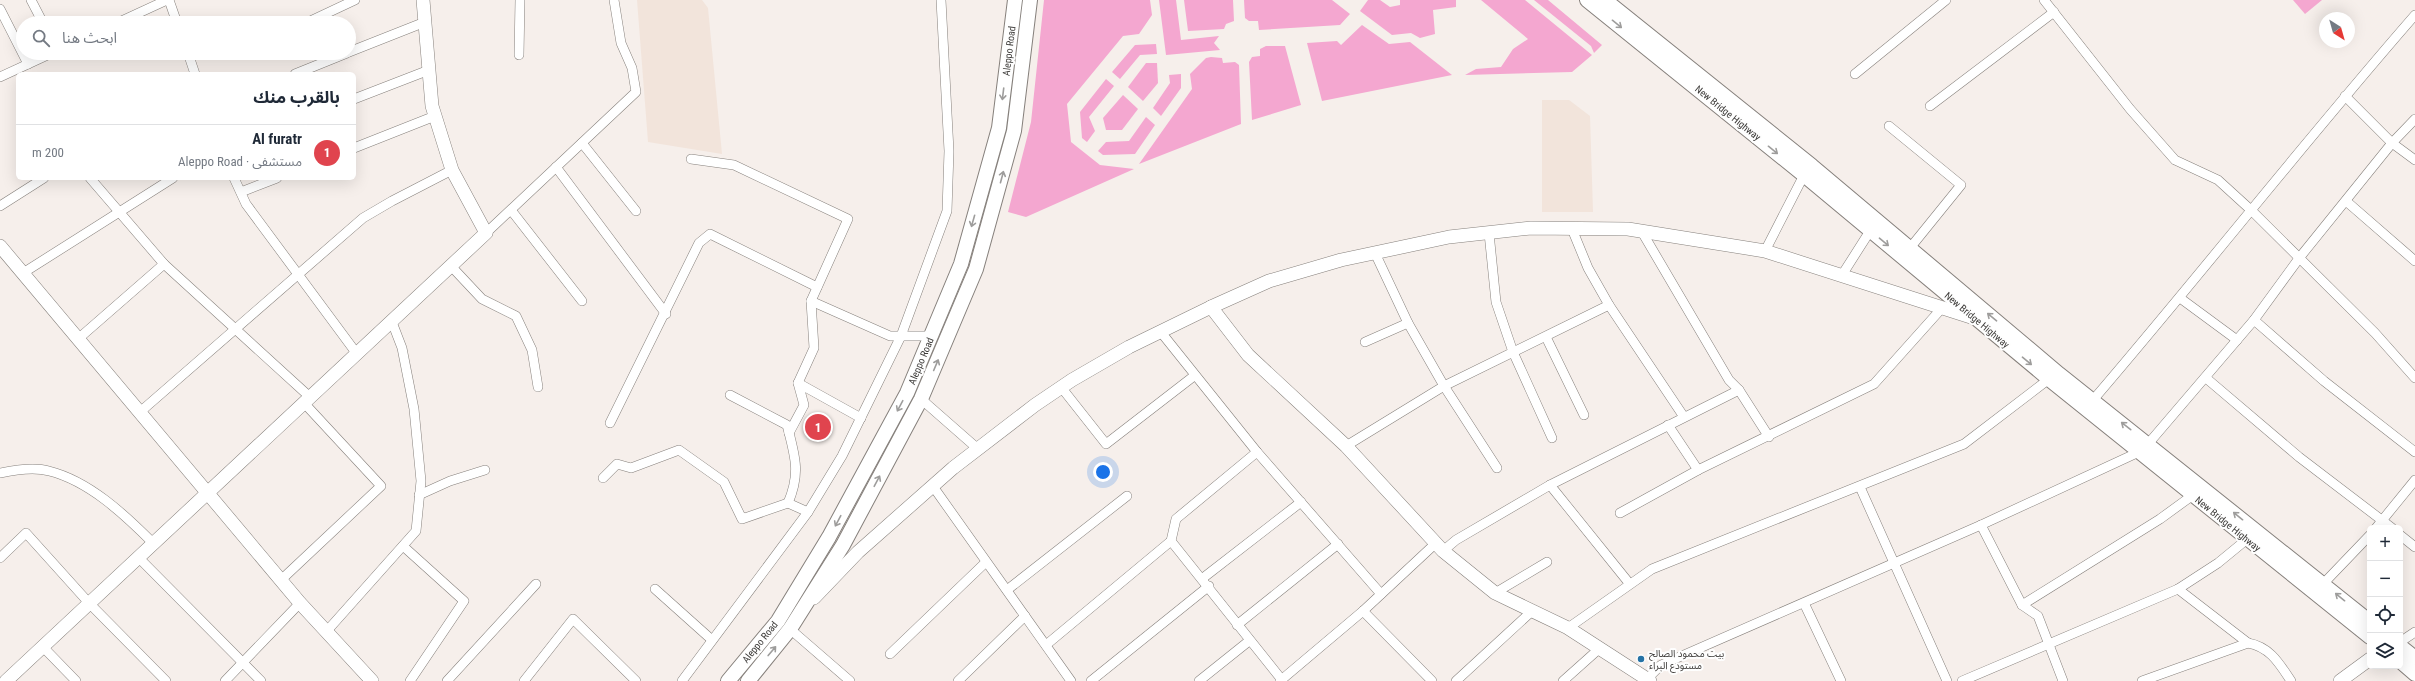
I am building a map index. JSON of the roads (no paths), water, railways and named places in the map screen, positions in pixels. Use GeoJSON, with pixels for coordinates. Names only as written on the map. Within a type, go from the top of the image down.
{"type":"FeatureCollection","features":[{"type":"Feature","properties":{"kind":"main road","name":"Aleppo Road"},"geometry":{"type":"LineString","coordinates":[[728,681],[778,621],[830,537],[907,393],[961,264],[999,128],[1015,0]]}},
{"type":"Feature","properties":{"kind":"main road","name":"Aleppo Road"},"geometry":{"type":"LineString","coordinates":[[748,681],[790,629],[843,545],[921,399],[976,269],[1014,131],[1030,0]]}},
{"type":"Feature","properties":{"kind":"main road","name":"New Bridge Highway"},"geometry":{"type":"LineString","coordinates":[[1587,0],[1804,175],[2049,379],[2144,448],[2323,584],[2367,620]]}},
{"type":"Feature","properties":{"kind":"main road","name":"New Bridge Highway"},"geometry":{"type":"LineString","coordinates":[[1606,0],[1910,248],[2093,400],[2192,496],[2367,635]]}},
{"type":"Feature","properties":{"kind":"main road"},"geometry":{"type":"LineString","coordinates":[[2403,648],[2415,658]]}},
{"type":"Feature","properties":{"kind":"main road"},"geometry":{"type":"LineString","coordinates":[[2403,664],[2415,674]]}},
{"type":"Feature","properties":{"kind":"street"},"geometry":{"type":"LineString","coordinates":[[31,0],[39,16]]}},
{"type":"Feature","properties":{"kind":"street"},"geometry":{"type":"LineString","coordinates":[[133,16],[168,0],[174,16]]}},
{"type":"Feature","properties":{"kind":"street"},"geometry":{"type":"LineString","coordinates":[[321,16],[355,0]]}},
{"type":"Feature","properties":{"kind":"street"},"geometry":{"type":"LineString","coordinates":[[423,0],[432,106],[452,170],[486,233]]}},
{"type":"Feature","properties":{"kind":"street"},"geometry":{"type":"LineString","coordinates":[[519,55],[520,0]]}},
{"type":"Feature","properties":{"kind":"street"},"geometry":{"type":"LineString","coordinates":[[6,681],[207,492],[308,401],[636,92],[632,68],[621,43],[614,0]]}},
{"type":"Feature","properties":{"kind":"street"},"geometry":{"type":"LineString","coordinates":[[682,681],[808,512],[842,456],[901,336],[947,211],[949,151],[941,0]]}},
{"type":"Feature","properties":{"kind":"street"},"geometry":{"type":"LineString","coordinates":[[1855,74],[1946,0]]}},
{"type":"Feature","properties":{"kind":"street"},"geometry":{"type":"LineString","coordinates":[[2044,0],[2130,109],[2175,160],[2218,180],[2252,211],[2375,333],[2415,378]]}},
{"type":"Feature","properties":{"kind":"street"},"geometry":{"type":"LineString","coordinates":[[0,9],[16,40]]}},
{"type":"Feature","properties":{"kind":"street"},"geometry":{"type":"LineString","coordinates":[[1930,106],[2054,12]]}},
{"type":"Feature","properties":{"kind":"street"},"geometry":{"type":"LineString","coordinates":[[2093,400],[2180,298],[2345,96],[2415,15]]}},
{"type":"Feature","properties":{"kind":"street"},"geometry":{"type":"LineString","coordinates":[[356,50],[425,22]]}},
{"type":"Feature","properties":{"kind":"street"},"geometry":{"type":"LineString","coordinates":[[26,60],[28,64]]}},
{"type":"Feature","properties":{"kind":"street"},"geometry":{"type":"LineString","coordinates":[[18,72],[28,64],[37,60]]}},
{"type":"Feature","properties":{"kind":"street"},"geometry":{"type":"LineString","coordinates":[[190,60],[194,72]]}},
{"type":"Feature","properties":{"kind":"street"},"geometry":{"type":"LineString","coordinates":[[300,72],[330,60]]}},
{"type":"Feature","properties":{"kind":"street"},"geometry":{"type":"LineString","coordinates":[[356,98],[429,70]]}},
{"type":"Feature","properties":{"kind":"street"},"geometry":{"type":"LineString","coordinates":[[0,77],[16,74]]}},
{"type":"Feature","properties":{"kind":"street"},"geometry":{"type":"LineString","coordinates":[[2345,96],[2392,143],[2415,160]]}},
{"type":"Feature","properties":{"kind":"street"},"geometry":{"type":"LineString","coordinates":[[356,147],[435,116]]}},
{"type":"Feature","properties":{"kind":"street"},"geometry":{"type":"LineString","coordinates":[[1211,307],[1248,355],[1346,446],[1439,547],[1495,593],[1568,628],[1649,680],[1661,665],[1981,525],[2144,448],[2206,378],[2254,320],[2300,258],[2392,143],[2415,119]]}},
{"type":"Feature","properties":{"kind":"street"},"geometry":{"type":"LineString","coordinates":[[1889,126],[1961,185],[1910,248]]}},
{"type":"Feature","properties":{"kind":"street"},"geometry":{"type":"LineString","coordinates":[[582,143],[636,211]]}},
{"type":"Feature","properties":{"kind":"street"},"geometry":{"type":"LineString","coordinates":[[692,159],[734,165],[848,219],[811,301],[814,348],[798,383],[804,405],[789,433]]}},
{"type":"Feature","properties":{"kind":"street"},"geometry":{"type":"LineString","coordinates":[[556,167],[666,314]]}},
{"type":"Feature","properties":{"kind":"street"},"geometry":{"type":"LineString","coordinates":[[140,412],[363,218],[452,170]]}},
{"type":"Feature","properties":{"kind":"street"},"geometry":{"type":"LineString","coordinates":[[1765,251],[1804,175]]}},
{"type":"Feature","properties":{"kind":"street"},"geometry":{"type":"LineString","coordinates":[[0,206],[41,180]]}},
{"type":"Feature","properties":{"kind":"street"},"geometry":{"type":"LineString","coordinates":[[92,180],[164,264],[236,329],[308,401],[381,486],[281,580]]}},
{"type":"Feature","properties":{"kind":"street"},"geometry":{"type":"LineString","coordinates":[[23,273],[170,180]]}},
{"type":"Feature","properties":{"kind":"street"},"geometry":{"type":"LineString","coordinates":[[235,180],[246,204],[357,354]]}},
{"type":"Feature","properties":{"kind":"street"},"geometry":{"type":"LineString","coordinates":[[241,192],[272,180]]}},
{"type":"Feature","properties":{"kind":"street"},"geometry":{"type":"LineString","coordinates":[[2346,201],[2415,261]]}},
{"type":"Feature","properties":{"kind":"street"},"geometry":{"type":"LineString","coordinates":[[511,210],[582,301]]}},
{"type":"Feature","properties":{"kind":"street"},"geometry":{"type":"LineString","coordinates":[[804,608],[858,552],[932,485],[1061,387],[1160,331],[1211,307],[1269,281],[1341,260],[1449,238],[1531,228],[1642,232],[1765,251],[1974,318]]}},
{"type":"Feature","properties":{"kind":"street"},"geometry":{"type":"LineString","coordinates":[[1572,229],[1588,268],[1609,305],[1684,417]]}},
{"type":"Feature","properties":{"kind":"street"},"geometry":{"type":"LineString","coordinates":[[1842,275],[1870,230]]}},
{"type":"Feature","properties":{"kind":"street"},"geometry":{"type":"LineString","coordinates":[[1642,232],[1729,380],[1739,390],[1769,437]]}},
{"type":"Feature","properties":{"kind":"street"},"geometry":{"type":"LineString","coordinates":[[1488,233],[1496,302],[1513,352],[1552,438]]}},
{"type":"Feature","properties":{"kind":"street"},"geometry":{"type":"LineString","coordinates":[[610,423],[666,314],[699,244],[710,234],[817,287]]}},
{"type":"Feature","properties":{"kind":"street"},"geometry":{"type":"LineString","coordinates":[[0,246],[300,604],[372,681]]}},
{"type":"Feature","properties":{"kind":"street"},"geometry":{"type":"LineString","coordinates":[[1375,253],[1408,323],[1444,386],[1497,468]]}},
{"type":"Feature","properties":{"kind":"street"},"geometry":{"type":"LineString","coordinates":[[78,339],[164,264]]}},
{"type":"Feature","properties":{"kind":"street"},"geometry":{"type":"LineString","coordinates":[[451,266],[482,299],[516,316],[532,350],[538,387]]}},
{"type":"Feature","properties":{"kind":"street"},"geometry":{"type":"LineString","coordinates":[[2180,298],[2237,340]]}},
{"type":"Feature","properties":{"kind":"street"},"geometry":{"type":"LineString","coordinates":[[811,301],[890,336],[931,336]]}},
{"type":"Feature","properties":{"kind":"street"},"geometry":{"type":"LineString","coordinates":[[1346,446],[1444,386],[1609,305]]}},
{"type":"Feature","properties":{"kind":"street"},"geometry":{"type":"LineString","coordinates":[[1620,512],[1698,470],[1769,437],[1874,384],[1942,308]]}},
{"type":"Feature","properties":{"kind":"street"},"geometry":{"type":"LineString","coordinates":[[2254,320],[2324,381],[2415,452]]}},
{"type":"Feature","properties":{"kind":"street"},"geometry":{"type":"LineString","coordinates":[[326,632],[416,532],[421,481],[414,409],[402,348],[392,322]]}},
{"type":"Feature","properties":{"kind":"street"},"geometry":{"type":"LineString","coordinates":[[1365,342],[1408,323]]}},
{"type":"Feature","properties":{"kind":"street"},"geometry":{"type":"LineString","coordinates":[[1160,331],[1194,376],[1257,452],[1381,594]]}},
{"type":"Feature","properties":{"kind":"street"},"geometry":{"type":"LineString","coordinates":[[1546,337],[1584,415]]}},
{"type":"Feature","properties":{"kind":"street"},"geometry":{"type":"LineString","coordinates":[[1061,387],[1106,444],[1194,376]]}},
{"type":"Feature","properties":{"kind":"street"},"geometry":{"type":"LineString","coordinates":[[2206,378],[2299,457],[2388,525]]}},
{"type":"Feature","properties":{"kind":"street"},"geometry":{"type":"LineString","coordinates":[[1568,628],[1629,583],[1652,569],[1860,487],[1964,444],[2049,379]]}},
{"type":"Feature","properties":{"kind":"street"},"geometry":{"type":"LineString","coordinates":[[798,383],[861,418]]}},
{"type":"Feature","properties":{"kind":"street"},"geometry":{"type":"LineString","coordinates":[[1171,541],[1210,586],[1249,641],[1281,680],[1381,594],[1439,547],[1456,540],[1550,485],[1739,390]]}},
{"type":"Feature","properties":{"kind":"street"},"geometry":{"type":"LineString","coordinates":[[730,395],[787,425],[795,454],[796,485],[788,504]]}},
{"type":"Feature","properties":{"kind":"street"},"geometry":{"type":"LineString","coordinates":[[921,399],[978,449]]}},
{"type":"Feature","properties":{"kind":"street"},"geometry":{"type":"LineString","coordinates":[[1668,425],[1698,470]]}},
{"type":"Feature","properties":{"kind":"street"},"geometry":{"type":"LineString","coordinates":[[603,478],[617,464],[631,468],[679,450],[724,482],[742,519],[788,504],[808,512]]}},
{"type":"Feature","properties":{"kind":"street"},"geometry":{"type":"LineString","coordinates":[[1046,645],[1171,541],[1176,519],[1257,452]]}},
{"type":"Feature","properties":{"kind":"street"},"geometry":{"type":"LineString","coordinates":[[0,473],[12,470],[48,470],[84,486],[133,524],[153,543]]}},
{"type":"Feature","properties":{"kind":"street"},"geometry":{"type":"LineString","coordinates":[[419,495],[450,481],[485,470]]}},
{"type":"Feature","properties":{"kind":"street"},"geometry":{"type":"LineString","coordinates":[[2379,525],[2415,480]]}},
{"type":"Feature","properties":{"kind":"street"},"geometry":{"type":"LineString","coordinates":[[932,485],[1069,678],[1059,681]]}},
{"type":"Feature","properties":{"kind":"street"},"geometry":{"type":"LineString","coordinates":[[1550,485],[1629,583]]}},
{"type":"Feature","properties":{"kind":"street"},"geometry":{"type":"LineString","coordinates":[[1860,487],[1947,681]]}},
{"type":"Feature","properties":{"kind":"street"},"geometry":{"type":"LineString","coordinates":[[1007,590],[1126,496]]}},
{"type":"Feature","properties":{"kind":"street"},"geometry":{"type":"LineString","coordinates":[[2022,605],[2160,520],[2192,496]]}},
{"type":"Feature","properties":{"kind":"street"},"geometry":{"type":"LineString","coordinates":[[1203,578],[1301,502]]}},
{"type":"Feature","properties":{"kind":"street"},"geometry":{"type":"LineString","coordinates":[[1981,525],[2022,605],[2038,616],[2063,681]]}},
{"type":"Feature","properties":{"kind":"street"},"geometry":{"type":"LineString","coordinates":[[0,558],[26,533],[89,603],[166,681]]}},
{"type":"Feature","properties":{"kind":"street"},"geometry":{"type":"LineString","coordinates":[[2403,537],[2415,547]]}},
{"type":"Feature","properties":{"kind":"street"},"geometry":{"type":"LineString","coordinates":[[2323,584],[2367,538]]}},
{"type":"Feature","properties":{"kind":"street"},"geometry":{"type":"LineString","coordinates":[[1962,681],[2178,589],[2218,563],[2246,540]]}},
{"type":"Feature","properties":{"kind":"street"},"geometry":{"type":"LineString","coordinates":[[1237,625],[1338,544]]}},
{"type":"Feature","properties":{"kind":"street"},"geometry":{"type":"LineString","coordinates":[[403,546],[464,601],[410,681]]}},
{"type":"Feature","properties":{"kind":"street"},"geometry":{"type":"LineString","coordinates":[[138,557],[261,681]]}},
{"type":"Feature","properties":{"kind":"street"},"geometry":{"type":"LineString","coordinates":[[890,654],[986,562]]}},
{"type":"Feature","properties":{"kind":"street"},"geometry":{"type":"LineString","coordinates":[[1495,593],[1547,562]]}},
{"type":"Feature","properties":{"kind":"street"},"geometry":{"type":"LineString","coordinates":[[447,681],[536,584]]}},
{"type":"Feature","properties":{"kind":"street"},"geometry":{"type":"LineString","coordinates":[[1091,681],[1210,586]]}},
{"type":"Feature","properties":{"kind":"street"},"geometry":{"type":"LineString","coordinates":[[655,589],[712,640]]}},
{"type":"Feature","properties":{"kind":"street"},"geometry":{"type":"LineString","coordinates":[[2178,589],[2248,643]]}},
{"type":"Feature","properties":{"kind":"street"},"geometry":{"type":"LineString","coordinates":[[1804,603],[1841,681]]}},
{"type":"Feature","properties":{"kind":"street"},"geometry":{"type":"LineString","coordinates":[[225,681],[244,664],[300,604]]}},
{"type":"Feature","properties":{"kind":"street"},"geometry":{"type":"LineString","coordinates":[[1363,611],[1432,681]]}},
{"type":"Feature","properties":{"kind":"street"},"geometry":{"type":"LineString","coordinates":[[1456,681],[1532,611]]}},
{"type":"Feature","properties":{"kind":"street"},"geometry":{"type":"LineString","coordinates":[[958,681],[1025,616]]}},
{"type":"Feature","properties":{"kind":"street"},"geometry":{"type":"LineString","coordinates":[[524,681],[573,619],[636,681]]}},
{"type":"Feature","properties":{"kind":"street"},"geometry":{"type":"LineString","coordinates":[[790,629],[850,681]]}},
{"type":"Feature","properties":{"kind":"street"},"geometry":{"type":"LineString","coordinates":[[2403,640],[2415,632]]}},
{"type":"Feature","properties":{"kind":"street"},"geometry":{"type":"LineString","coordinates":[[1199,681],[1249,641]]}},
{"type":"Feature","properties":{"kind":"street"},"geometry":{"type":"LineString","coordinates":[[2142,681],[2248,643],[2261,645],[2278,662],[2291,681]]}},
{"type":"Feature","properties":{"kind":"street"},"geometry":{"type":"LineString","coordinates":[[43,647],[76,681]]}},
{"type":"Feature","properties":{"kind":"street"},"geometry":{"type":"LineString","coordinates":[[1563,681],[1600,648]]}},
{"type":"Feature","properties":{"kind":"street"},"geometry":{"type":"LineString","coordinates":[[2340,681],[2367,661]]}},
{"type":"Feature","properties":{"kind":"place","name":"Al furatr"},"geometry":{"type":"Point","coordinates":[818,427]}},
{"type":"Feature","properties":{"kind":"place","name":"بيت محمود الصالح مستودع البراء"},"geometry":{"type":"Point","coordinates":[1641,659]}}]}
